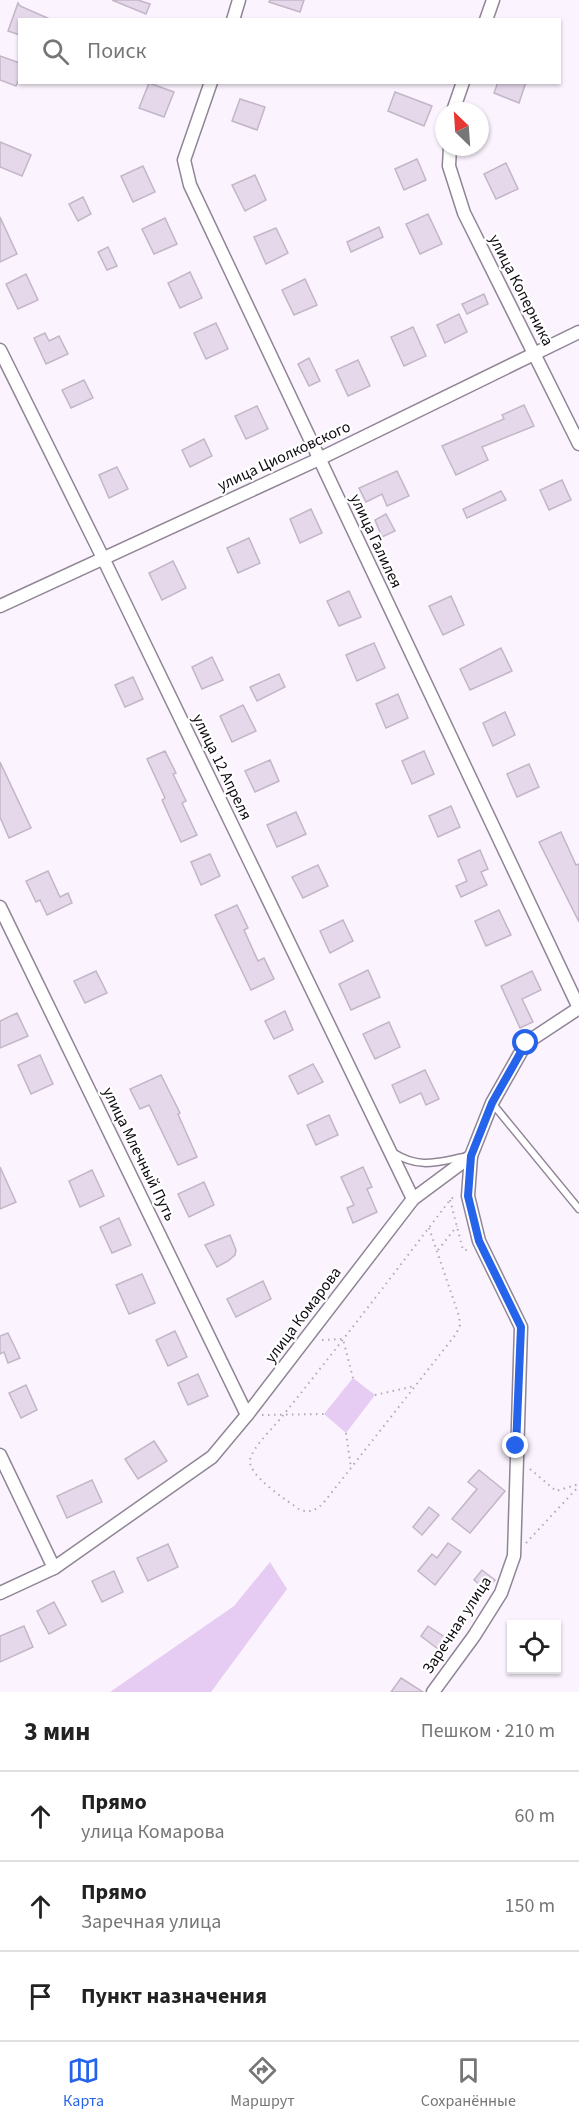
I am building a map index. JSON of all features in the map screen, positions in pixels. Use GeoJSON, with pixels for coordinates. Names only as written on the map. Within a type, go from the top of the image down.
{"type":"FeatureCollection","features":[{"type":"Feature","properties":{"kind":"street"},"geometry":{"type":"LineString","coordinates":[[234,18],[239,0]]}},
{"type":"Feature","properties":{"kind":"street"},"geometry":{"type":"LineString","coordinates":[[487,18],[493,0]]}},
{"type":"Feature","properties":{"kind":"street","name":"улица Галилея"},"geometry":{"type":"LineString","coordinates":[[210,84],[184,160],[190,185],[579,1008]]}},
{"type":"Feature","properties":{"kind":"street"},"geometry":{"type":"LineString","coordinates":[[456,102],[462,84]]}},
{"type":"Feature","properties":{"kind":"street","name":"улица Коперника"},"geometry":{"type":"LineString","coordinates":[[450,156],[449,166],[464,213],[579,444]]}},
{"type":"Feature","properties":{"kind":"street","name":"улица Циолковского"},"geometry":{"type":"LineString","coordinates":[[0,606],[319,459],[579,332]]}},
{"type":"Feature","properties":{"kind":"street","name":"улица 12 Апреля"},"geometry":{"type":"LineString","coordinates":[[0,350],[104,558],[413,1199]]}},
{"type":"Feature","properties":{"kind":"street","name":"улица Млечный Путь"},"geometry":{"type":"LineString","coordinates":[[0,907],[247,1415]]}},
{"type":"Feature","properties":{"kind":"street"},"geometry":{"type":"LineString","coordinates":[[471,1156],[492,1103],[526,1043],[579,1008]]}},
{"type":"Feature","properties":{"kind":"street","name":"улица Комарова"},"geometry":{"type":"LineString","coordinates":[[0,1593],[54,1568],[212,1457],[413,1199],[471,1156]]}},
{"type":"Feature","properties":{"kind":"street","name":"Заречная улица"},"geometry":{"type":"LineString","coordinates":[[433,1692],[474,1636],[501,1593],[514,1556],[521,1327],[479,1241],[468,1196],[471,1156]]}},
{"type":"Feature","properties":{"kind":"street"},"geometry":{"type":"LineString","coordinates":[[0,1455],[54,1568]]}},
{"type":"Feature","properties":{"kind":"lane"},"geometry":{"type":"LineString","coordinates":[[492,1103],[579,1209]]}},
{"type":"Feature","properties":{"kind":"lane"},"geometry":{"type":"LineString","coordinates":[[387,1148],[404,1159],[425,1164],[471,1156]]}},
{"type":"Feature","properties":{"kind":"path"},"geometry":{"type":"LineString","coordinates":[[429,1228],[459,1316],[460,1324],[456,1334],[325,1501],[317,1510],[309,1512],[300,1510],[258,1478],[251,1468],[250,1459],[450,1200],[469,1183]]}},
{"type":"Feature","properties":{"kind":"path"},"geometry":{"type":"LineString","coordinates":[[450,1200],[463,1250],[472,1250]]}},
{"type":"Feature","properties":{"kind":"path"},"geometry":{"type":"LineString","coordinates":[[437,1251],[457,1226]]}},
{"type":"Feature","properties":{"kind":"path"},"geometry":{"type":"LineString","coordinates":[[304,1341],[343,1339]]}},
{"type":"Feature","properties":{"kind":"path"},"geometry":{"type":"LineString","coordinates":[[343,1339],[353,1378]]}},
{"type":"Feature","properties":{"kind":"path"},"geometry":{"type":"LineString","coordinates":[[375,1395],[415,1386]]}},
{"type":"Feature","properties":{"kind":"path"},"geometry":{"type":"LineString","coordinates":[[247,1415],[324,1414]]}},
{"type":"Feature","properties":{"kind":"path"},"geometry":{"type":"LineString","coordinates":[[346,1432],[351,1468]]}},
{"type":"Feature","properties":{"kind":"path"},"geometry":{"type":"LineString","coordinates":[[516,1446],[531,1470],[556,1491],[579,1485]]}},
{"type":"Feature","properties":{"kind":"path"},"geometry":{"type":"LineString","coordinates":[[514,1556],[579,1485]]}},
{"type":"Feature","properties":{"kind":"shaded area"},"geometry":{"type":"Polygon","coordinates":[[[353,1378],[375,1395],[346,1433],[324,1414],[353,1378]]]}},
{"type":"Feature","properties":{"kind":"shaded area"},"geometry":{"type":"Polygon","coordinates":[[[270,1562],[287,1589],[211,1692],[110,1692],[234,1606],[270,1562]]]}},
{"type":"Feature","properties":{"kind":"building"},"geometry":{"type":"Polygon","coordinates":[[[112,0],[138,0],[150,4],[146,14],[112,0]]]}},
{"type":"Feature","properties":{"kind":"building"},"geometry":{"type":"Polygon","coordinates":[[[270,0],[304,0],[300,12],[269,2],[270,0]]]}},
{"type":"Feature","properties":{"kind":"building"},"geometry":{"type":"Polygon","coordinates":[[[18,3],[47,18],[18,18],[18,34],[8,31],[18,3]]]}},
{"type":"Feature","properties":{"kind":"building"},"geometry":{"type":"Polygon","coordinates":[[[0,56],[18,62],[16,86],[0,80],[0,56]]]}},
{"type":"Feature","properties":{"kind":"building"},"geometry":{"type":"Polygon","coordinates":[[[149,84],[174,92],[164,117],[139,108],[149,84]]]}},
{"type":"Feature","properties":{"kind":"building"},"geometry":{"type":"Polygon","coordinates":[[[497,84],[525,84],[519,103],[494,93],[497,84]]]}},
{"type":"Feature","properties":{"kind":"building"},"geometry":{"type":"Polygon","coordinates":[[[395,92],[432,106],[424,126],[388,111],[395,92]]]}},
{"type":"Feature","properties":{"kind":"building"},"geometry":{"type":"Polygon","coordinates":[[[240,99],[265,107],[257,130],[232,121],[240,99]]]}},
{"type":"Feature","properties":{"kind":"building"},"geometry":{"type":"Polygon","coordinates":[[[0,142],[31,155],[22,176],[0,167],[0,142]]]}},
{"type":"Feature","properties":{"kind":"building"},"geometry":{"type":"Polygon","coordinates":[[[417,159],[426,180],[404,190],[395,169],[417,159]]]}},
{"type":"Feature","properties":{"kind":"building"},"geometry":{"type":"Polygon","coordinates":[[[506,163],[518,189],[496,199],[484,174],[506,163]]]}},
{"type":"Feature","properties":{"kind":"building"},"geometry":{"type":"Polygon","coordinates":[[[143,166],[155,192],[133,202],[121,176],[143,166]]]}},
{"type":"Feature","properties":{"kind":"building"},"geometry":{"type":"Polygon","coordinates":[[[255,175],[266,200],[245,211],[232,185],[255,175]]]}},
{"type":"Feature","properties":{"kind":"building"},"geometry":{"type":"Polygon","coordinates":[[[83,197],[91,214],[78,221],[69,204],[83,197]]]}},
{"type":"Feature","properties":{"kind":"building"},"geometry":{"type":"Polygon","coordinates":[[[428,214],[442,244],[420,254],[406,224],[428,214]]]}},
{"type":"Feature","properties":{"kind":"building"},"geometry":{"type":"Polygon","coordinates":[[[0,217],[17,254],[0,262],[0,217]]]}},
{"type":"Feature","properties":{"kind":"building"},"geometry":{"type":"Polygon","coordinates":[[[165,218],[177,244],[154,254],[142,229],[165,218]]]}},
{"type":"Feature","properties":{"kind":"building"},"geometry":{"type":"Polygon","coordinates":[[[379,227],[383,237],[351,252],[347,242],[379,227]]]}},
{"type":"Feature","properties":{"kind":"building"},"geometry":{"type":"Polygon","coordinates":[[[276,228],[288,253],[266,264],[254,237],[276,228]]]}},
{"type":"Feature","properties":{"kind":"building"},"geometry":{"type":"Polygon","coordinates":[[[108,247],[117,266],[107,270],[98,252],[108,247]]]}},
{"type":"Feature","properties":{"kind":"building"},"geometry":{"type":"Polygon","coordinates":[[[190,272],[202,298],[180,308],[168,283],[190,272]]]}},
{"type":"Feature","properties":{"kind":"building"},"geometry":{"type":"Polygon","coordinates":[[[26,274],[38,300],[18,309],[6,284],[26,274]]]}},
{"type":"Feature","properties":{"kind":"building"},"geometry":{"type":"Polygon","coordinates":[[[305,279],[317,305],[294,315],[282,290],[305,279]]]}},
{"type":"Feature","properties":{"kind":"building"},"geometry":{"type":"Polygon","coordinates":[[[484,294],[488,304],[467,314],[462,304],[484,294]]]}},
{"type":"Feature","properties":{"kind":"building"},"geometry":{"type":"Polygon","coordinates":[[[459,314],[467,332],[445,343],[437,325],[459,314]]]}},
{"type":"Feature","properties":{"kind":"building"},"geometry":{"type":"Polygon","coordinates":[[[216,323],[228,349],[206,359],[194,333],[216,323]]]}},
{"type":"Feature","properties":{"kind":"building"},"geometry":{"type":"Polygon","coordinates":[[[413,327],[426,356],[404,366],[391,337],[413,327]]]}},
{"type":"Feature","properties":{"kind":"building"},"geometry":{"type":"Polygon","coordinates":[[[45,333],[49,341],[59,336],[68,354],[46,364],[34,338],[45,333]]]}},
{"type":"Feature","properties":{"kind":"building"},"geometry":{"type":"Polygon","coordinates":[[[309,358],[320,381],[309,386],[298,364],[309,358]]]}},
{"type":"Feature","properties":{"kind":"building"},"geometry":{"type":"Polygon","coordinates":[[[358,360],[370,386],[348,396],[336,370],[358,360]]]}},
{"type":"Feature","properties":{"kind":"building"},"geometry":{"type":"Polygon","coordinates":[[[84,380],[93,398],[71,408],[62,390],[84,380]]]}},
{"type":"Feature","properties":{"kind":"building"},"geometry":{"type":"Polygon","coordinates":[[[524,405],[534,426],[482,447],[488,460],[456,475],[442,446],[504,419],[502,415],[524,405]]]}},
{"type":"Feature","properties":{"kind":"building"},"geometry":{"type":"Polygon","coordinates":[[[257,406],[268,429],[246,439],[235,416],[257,406]]]}},
{"type":"Feature","properties":{"kind":"building"},"geometry":{"type":"Polygon","coordinates":[[[204,439],[212,456],[190,467],[182,450],[204,439]]]}},
{"type":"Feature","properties":{"kind":"building"},"geometry":{"type":"Polygon","coordinates":[[[117,467],[128,489],[109,498],[99,475],[117,467]]]}},
{"type":"Feature","properties":{"kind":"building"},"geometry":{"type":"Polygon","coordinates":[[[397,471],[409,496],[387,506],[382,494],[366,502],[359,488],[397,471]]]}},
{"type":"Feature","properties":{"kind":"building"},"geometry":{"type":"Polygon","coordinates":[[[562,480],[571,500],[549,510],[540,490],[562,480]]]}},
{"type":"Feature","properties":{"kind":"building"},"geometry":{"type":"Polygon","coordinates":[[[501,491],[506,500],[467,518],[463,509],[501,491]]]}},
{"type":"Feature","properties":{"kind":"building"},"geometry":{"type":"Polygon","coordinates":[[[311,509],[322,533],[300,543],[290,519],[311,509]]]}},
{"type":"Feature","properties":{"kind":"building"},"geometry":{"type":"Polygon","coordinates":[[[386,514],[395,531],[382,537],[375,520],[386,514]]]}},
{"type":"Feature","properties":{"kind":"building"},"geometry":{"type":"Polygon","coordinates":[[[249,538],[260,563],[238,573],[227,548],[249,538]]]}},
{"type":"Feature","properties":{"kind":"building"},"geometry":{"type":"Polygon","coordinates":[[[173,561],[186,588],[162,600],[149,573],[173,561]]]}},
{"type":"Feature","properties":{"kind":"building"},"geometry":{"type":"Polygon","coordinates":[[[349,591],[361,617],[339,626],[327,601],[349,591]]]}},
{"type":"Feature","properties":{"kind":"building"},"geometry":{"type":"Polygon","coordinates":[[[451,596],[464,625],[443,635],[429,606],[451,596]]]}},
{"type":"Feature","properties":{"kind":"building"},"geometry":{"type":"Polygon","coordinates":[[[374,643],[385,668],[357,681],[346,655],[374,643]]]}},
{"type":"Feature","properties":{"kind":"building"},"geometry":{"type":"Polygon","coordinates":[[[501,648],[512,671],[470,690],[460,669],[501,648]]]}},
{"type":"Feature","properties":{"kind":"building"},"geometry":{"type":"Polygon","coordinates":[[[212,657],[223,680],[202,689],[192,667],[212,657]]]}},
{"type":"Feature","properties":{"kind":"building"},"geometry":{"type":"Polygon","coordinates":[[[279,674],[285,687],[257,701],[250,687],[279,674]]]}},
{"type":"Feature","properties":{"kind":"building"},"geometry":{"type":"Polygon","coordinates":[[[133,677],[143,699],[125,707],[115,685],[133,677]]]}},
{"type":"Feature","properties":{"kind":"building"},"geometry":{"type":"Polygon","coordinates":[[[398,694],[408,718],[386,728],[376,704],[398,694]]]}},
{"type":"Feature","properties":{"kind":"building"},"geometry":{"type":"Polygon","coordinates":[[[243,705],[256,731],[232,742],[220,716],[243,705]]]}},
{"type":"Feature","properties":{"kind":"building"},"geometry":{"type":"Polygon","coordinates":[[[505,712],[515,735],[493,746],[483,723],[505,712]]]}},
{"type":"Feature","properties":{"kind":"building"},"geometry":{"type":"Polygon","coordinates":[[[165,751],[186,801],[182,803],[197,835],[181,842],[162,800],[165,798],[147,759],[165,751]]]}},
{"type":"Feature","properties":{"kind":"building"},"geometry":{"type":"Polygon","coordinates":[[[424,751],[434,774],[412,784],[402,761],[424,751]]]}},
{"type":"Feature","properties":{"kind":"building"},"geometry":{"type":"Polygon","coordinates":[[[270,760],[279,781],[255,792],[245,771],[270,760]]]}},
{"type":"Feature","properties":{"kind":"building"},"geometry":{"type":"Polygon","coordinates":[[[0,762],[31,828],[9,838],[0,817],[0,762]]]}},
{"type":"Feature","properties":{"kind":"building"},"geometry":{"type":"Polygon","coordinates":[[[529,764],[539,787],[517,797],[507,774],[529,764]]]}},
{"type":"Feature","properties":{"kind":"building"},"geometry":{"type":"Polygon","coordinates":[[[451,806],[460,827],[438,837],[429,816],[451,806]]]}},
{"type":"Feature","properties":{"kind":"building"},"geometry":{"type":"Polygon","coordinates":[[[296,812],[306,834],[277,847],[267,825],[296,812]]]}},
{"type":"Feature","properties":{"kind":"building"},"geometry":{"type":"Polygon","coordinates":[[[561,832],[576,865],[579,864],[579,922],[539,842],[561,832]]]}},
{"type":"Feature","properties":{"kind":"building"},"geometry":{"type":"Polygon","coordinates":[[[480,850],[488,869],[481,872],[487,885],[461,897],[456,886],[467,881],[458,860],[480,850]]]}},
{"type":"Feature","properties":{"kind":"building"},"geometry":{"type":"Polygon","coordinates":[[[210,854],[220,876],[201,885],[191,862],[210,854]]]}},
{"type":"Feature","properties":{"kind":"building"},"geometry":{"type":"Polygon","coordinates":[[[318,865],[328,886],[303,898],[292,877],[318,865]]]}},
{"type":"Feature","properties":{"kind":"building"},"geometry":{"type":"Polygon","coordinates":[[[48,871],[60,897],[68,893],[72,903],[47,915],[40,900],[36,902],[26,881],[48,871]]]}},
{"type":"Feature","properties":{"kind":"building"},"geometry":{"type":"Polygon","coordinates":[[[237,905],[248,928],[244,930],[258,961],[264,958],[274,979],[251,990],[215,915],[237,905]]]}},
{"type":"Feature","properties":{"kind":"building"},"geometry":{"type":"Polygon","coordinates":[[[499,910],[511,935],[486,946],[475,921],[499,910]]]}},
{"type":"Feature","properties":{"kind":"building"},"geometry":{"type":"Polygon","coordinates":[[[343,920],[353,941],[330,953],[320,931],[343,920]]]}},
{"type":"Feature","properties":{"kind":"building"},"geometry":{"type":"Polygon","coordinates":[[[368,970],[380,997],[351,1010],[339,984],[368,970]]]}},
{"type":"Feature","properties":{"kind":"building"},"geometry":{"type":"Polygon","coordinates":[[[96,971],[107,993],[85,1003],[74,981],[96,971]]]}},
{"type":"Feature","properties":{"kind":"building"},"geometry":{"type":"Polygon","coordinates":[[[532,971],[541,990],[522,999],[533,1022],[520,1028],[501,986],[532,971]]]}},
{"type":"Feature","properties":{"kind":"building"},"geometry":{"type":"Polygon","coordinates":[[[285,1011],[293,1030],[274,1039],[265,1021],[285,1011]]]}},
{"type":"Feature","properties":{"kind":"building"},"geometry":{"type":"Polygon","coordinates":[[[17,1013],[28,1036],[0,1048],[0,1021],[17,1013]]]}},
{"type":"Feature","properties":{"kind":"building"},"geometry":{"type":"Polygon","coordinates":[[[389,1022],[400,1047],[375,1059],[363,1034],[389,1022]]]}},
{"type":"Feature","properties":{"kind":"building"},"geometry":{"type":"Polygon","coordinates":[[[40,1055],[53,1084],[31,1094],[18,1065],[40,1055]]]}},
{"type":"Feature","properties":{"kind":"building"},"geometry":{"type":"Polygon","coordinates":[[[313,1064],[323,1082],[298,1094],[289,1076],[313,1064]]]}},
{"type":"Feature","properties":{"kind":"building"},"geometry":{"type":"Polygon","coordinates":[[[425,1070],[439,1099],[426,1105],[421,1093],[400,1103],[392,1085],[425,1070]]]}},
{"type":"Feature","properties":{"kind":"building"},"geometry":{"type":"Polygon","coordinates":[[[161,1075],[180,1113],[178,1114],[197,1157],[178,1165],[149,1105],[140,1109],[130,1089],[161,1075]]]}},
{"type":"Feature","properties":{"kind":"building"},"geometry":{"type":"Polygon","coordinates":[[[329,1115],[338,1135],[316,1145],[307,1125],[329,1115]]]}},
{"type":"Feature","properties":{"kind":"building"},"geometry":{"type":"Polygon","coordinates":[[[0,1167],[16,1202],[0,1209],[0,1167]]]}},
{"type":"Feature","properties":{"kind":"building"},"geometry":{"type":"Polygon","coordinates":[[[363,1167],[372,1187],[367,1189],[377,1212],[353,1223],[347,1208],[354,1205],[341,1177],[363,1167]]]}},
{"type":"Feature","properties":{"kind":"building"},"geometry":{"type":"Polygon","coordinates":[[[92,1170],[104,1196],[80,1207],[69,1181],[92,1170]]]}},
{"type":"Feature","properties":{"kind":"building"},"geometry":{"type":"Polygon","coordinates":[[[204,1182],[214,1205],[189,1217],[178,1194],[204,1182]]]}},
{"type":"Feature","properties":{"kind":"building"},"geometry":{"type":"Polygon","coordinates":[[[119,1218],[131,1245],[112,1253],[100,1227],[119,1218]]]}},
{"type":"Feature","properties":{"kind":"building"},"geometry":{"type":"Polygon","coordinates":[[[230,1235],[236,1250],[235,1255],[217,1267],[205,1245],[230,1235]]]}},
{"type":"Feature","properties":{"kind":"building"},"geometry":{"type":"Polygon","coordinates":[[[142,1274],[155,1303],[129,1314],[116,1285],[142,1274]]]}},
{"type":"Feature","properties":{"kind":"building"},"geometry":{"type":"Polygon","coordinates":[[[263,1281],[271,1299],[236,1317],[227,1299],[263,1281]]]}},
{"type":"Feature","properties":{"kind":"building"},"geometry":{"type":"Polygon","coordinates":[[[175,1331],[187,1357],[168,1366],[156,1340],[175,1331]]]}},
{"type":"Feature","properties":{"kind":"building"},"geometry":{"type":"Polygon","coordinates":[[[8,1333],[20,1358],[8,1363],[4,1352],[0,1354],[0,1336],[8,1333]]]}},
{"type":"Feature","properties":{"kind":"building"},"geometry":{"type":"Polygon","coordinates":[[[198,1374],[208,1396],[188,1405],[178,1383],[198,1374]]]}},
{"type":"Feature","properties":{"kind":"building"},"geometry":{"type":"Polygon","coordinates":[[[26,1385],[37,1410],[21,1418],[9,1393],[26,1385]]]}},
{"type":"Feature","properties":{"kind":"building"},"geometry":{"type":"Polygon","coordinates":[[[154,1441],[167,1461],[138,1479],[125,1459],[154,1441]]]}},
{"type":"Feature","properties":{"kind":"building"},"geometry":{"type":"Polygon","coordinates":[[[479,1470],[505,1491],[470,1533],[452,1519],[477,1489],[468,1482],[479,1470]]]}},
{"type":"Feature","properties":{"kind":"building"},"geometry":{"type":"Polygon","coordinates":[[[92,1480],[102,1502],[67,1518],[57,1496],[92,1480]]]}},
{"type":"Feature","properties":{"kind":"building"},"geometry":{"type":"Polygon","coordinates":[[[429,1507],[439,1515],[422,1535],[413,1527],[429,1507]]]}},
{"type":"Feature","properties":{"kind":"building"},"geometry":{"type":"Polygon","coordinates":[[[448,1543],[461,1552],[435,1585],[418,1571],[432,1554],[437,1558],[448,1543]]]}},
{"type":"Feature","properties":{"kind":"building"},"geometry":{"type":"Polygon","coordinates":[[[168,1544],[178,1567],[148,1581],[137,1558],[168,1544]]]}},
{"type":"Feature","properties":{"kind":"building"},"geometry":{"type":"Polygon","coordinates":[[[482,1570],[495,1580],[486,1590],[474,1580],[482,1570]]]}},
{"type":"Feature","properties":{"kind":"building"},"geometry":{"type":"Polygon","coordinates":[[[114,1571],[123,1592],[102,1602],[92,1581],[114,1571]]]}},
{"type":"Feature","properties":{"kind":"building"},"geometry":{"type":"Polygon","coordinates":[[[54,1602],[66,1625],[49,1634],[37,1611],[54,1602]]]}},
{"type":"Feature","properties":{"kind":"building"},"geometry":{"type":"Polygon","coordinates":[[[24,1626],[33,1647],[0,1662],[0,1636],[24,1626]]]}},
{"type":"Feature","properties":{"kind":"building"},"geometry":{"type":"Polygon","coordinates":[[[428,1626],[446,1638],[438,1649],[421,1636],[428,1626]]]}},
{"type":"Feature","properties":{"kind":"building"},"geometry":{"type":"Polygon","coordinates":[[[401,1678],[423,1692],[391,1692],[401,1678]]]}},
{"type":"Feature","properties":{"kind":"route"},"geometry":{"type":"LineString","coordinates":[[516,1446],[521,1327],[479,1241],[468,1196],[471,1156],[492,1103],[526,1043]]}}]}
